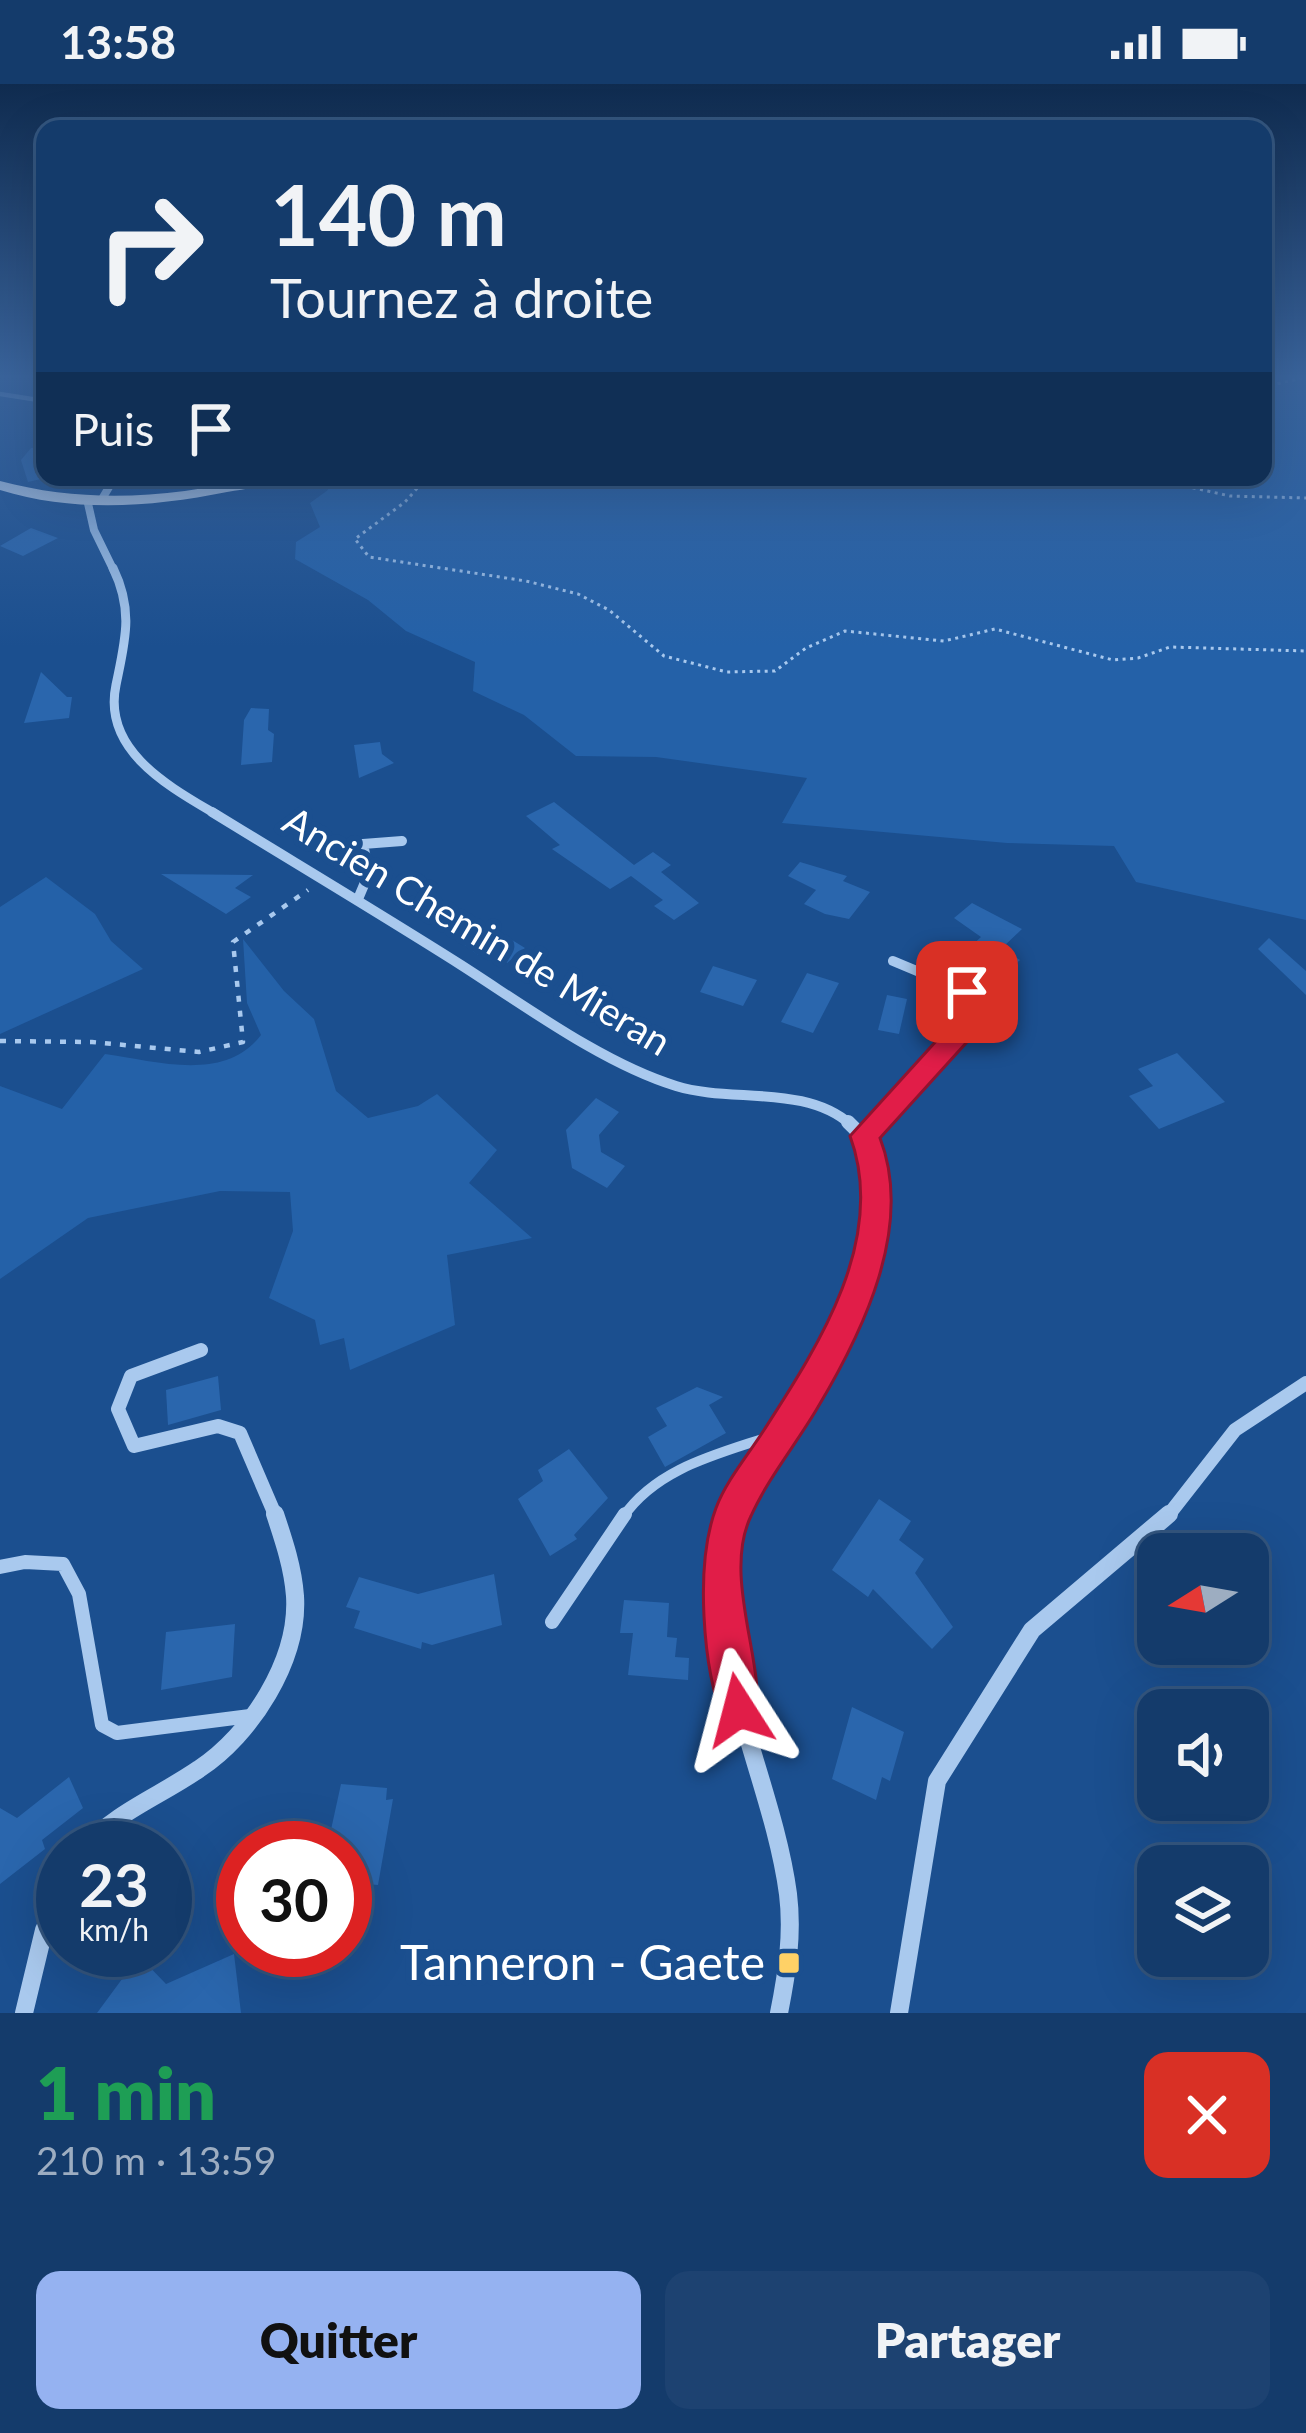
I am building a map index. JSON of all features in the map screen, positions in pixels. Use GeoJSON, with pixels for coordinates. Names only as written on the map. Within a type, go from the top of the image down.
{"type":"FeatureCollection","features":[{"type":"Feature","properties":{"kind":"street"},"geometry":{"type":"LineString","coordinates":[[0,485],[37,498],[94,499],[199,494],[235,486]]}},
{"type":"Feature","properties":{"kind":"street"},"geometry":{"type":"LineString","coordinates":[[94,499],[106,486]]}},
{"type":"Feature","properties":{"kind":"street","name":"Ancien Chemin de Mieran"},"geometry":{"type":"LineString","coordinates":[[94,499],[129,622],[111,704],[118,729],[135,758],[494,989],[643,1074],[684,1090],[836,1112],[865,1136]]}},
{"type":"Feature","properties":{"kind":"street"},"geometry":{"type":"LineString","coordinates":[[358,899],[365,891],[371,862],[363,844],[402,841]]}},
{"type":"Feature","properties":{"kind":"street"},"geometry":{"type":"LineString","coordinates":[[779,2013],[789,1963],[789,1884],[782,1843],[739,1710],[725,1628],[722,1558],[732,1512],[810,1389],[852,1305],[872,1244],[878,1202],[875,1162],[865,1136],[977,1010],[967,992],[893,961]]}},
{"type":"Feature","properties":{"kind":"street"},"geometry":{"type":"LineString","coordinates":[[115,1821],[209,1764],[255,1715],[287,1647],[296,1601],[271,1503],[240,1433],[218,1426],[134,1446],[118,1409],[131,1376],[200,1349]]}},
{"type":"Feature","properties":{"kind":"street"},"geometry":{"type":"LineString","coordinates":[[899,2013],[937,1781],[1032,1630],[1166,1518],[1235,1430],[1306,1383]]}},
{"type":"Feature","properties":{"kind":"street"},"geometry":{"type":"LineString","coordinates":[[24,2013],[36,1963]]}},
{"type":"Feature","properties":{"kind":"lane"},"geometry":{"type":"LineString","coordinates":[[552,1622],[629,1507],[648,1487],[677,1469],[780,1432]]}},
{"type":"Feature","properties":{"kind":"lane"},"geometry":{"type":"LineString","coordinates":[[0,1567],[25,1562],[63,1564],[79,1594],[102,1725],[117,1733],[255,1715]]}},
{"type":"Feature","properties":{"kind":"path"},"geometry":{"type":"LineString","coordinates":[[419,486],[406,502],[355,539],[360,550],[369,557],[441,570],[485,572],[582,595],[606,605],[650,648],[680,666],[776,671],[806,648],[845,632],[944,640],[995,628],[1113,661],[1171,647],[1306,651]]}},
{"type":"Feature","properties":{"kind":"path"},"geometry":{"type":"LineString","coordinates":[[1185,486],[1230,496],[1306,498]]}},
{"type":"Feature","properties":{"kind":"path"},"geometry":{"type":"LineString","coordinates":[[0,1041],[127,1044],[221,1053],[243,1042],[233,942],[326,878]]}},
{"type":"Feature","properties":{"kind":"shaded area"},"geometry":{"type":"Polygon","coordinates":[[[1272,467],[1306,467],[1306,920],[1136,882],[1114,846],[1007,843],[782,823],[807,778],[656,757],[576,756],[524,715],[473,691],[475,662],[406,631],[368,600],[295,559],[296,542],[320,527],[310,503],[327,486],[1272,486],[1272,467]]]}},
{"type":"Feature","properties":{"kind":"shaded area"},"geometry":{"type":"Polygon","coordinates":[[[46,877],[95,914],[111,941],[143,969],[0,1034],[0,907],[46,877]]]}},
{"type":"Feature","properties":{"kind":"shaded area"},"geometry":{"type":"Polygon","coordinates":[[[243,939],[284,991],[314,1019],[336,1091],[368,1118],[418,1106],[437,1094],[497,1150],[469,1183],[532,1238],[447,1255],[455,1325],[350,1370],[344,1338],[320,1345],[315,1320],[269,1298],[293,1231],[290,1192],[220,1191],[88,1218],[0,1279],[0,1086],[62,1109],[105,1054],[189,1065],[229,1059],[246,1050],[261,1035],[247,1003],[243,939]]]}},
{"type":"Feature","properties":{"kind":"building"},"geometry":{"type":"Polygon","coordinates":[[[23,467],[36,467],[36,480],[28,482],[23,467]]]}},
{"type":"Feature","properties":{"kind":"building"},"geometry":{"type":"Polygon","coordinates":[[[31,528],[58,538],[23,556],[0,546],[31,528]]]}},
{"type":"Feature","properties":{"kind":"building"},"geometry":{"type":"Polygon","coordinates":[[[41,672],[72,697],[69,718],[24,723],[41,672]]]}},
{"type":"Feature","properties":{"kind":"building"},"geometry":{"type":"Polygon","coordinates":[[[251,708],[269,709],[272,762],[241,765],[244,720],[251,708]]]}},
{"type":"Feature","properties":{"kind":"building"},"geometry":{"type":"Polygon","coordinates":[[[380,742],[382,754],[394,763],[359,778],[354,745],[380,742]]]}},
{"type":"Feature","properties":{"kind":"building"},"geometry":{"type":"Polygon","coordinates":[[[554,802],[634,865],[653,852],[671,865],[661,872],[699,903],[674,920],[654,906],[663,900],[631,876],[610,889],[552,849],[560,845],[526,816],[554,802]]]}},
{"type":"Feature","properties":{"kind":"building"},"geometry":{"type":"Polygon","coordinates":[[[800,862],[847,876],[843,881],[870,892],[849,919],[825,914],[804,904],[816,890],[788,876],[800,862]]]}},
{"type":"Feature","properties":{"kind":"building"},"geometry":{"type":"Polygon","coordinates":[[[161,874],[253,875],[235,888],[251,897],[226,914],[161,874]]]}},
{"type":"Feature","properties":{"kind":"building"},"geometry":{"type":"Polygon","coordinates":[[[972,903],[1022,929],[1002,948],[1020,960],[1007,972],[968,949],[981,937],[954,918],[972,903]]]}},
{"type":"Feature","properties":{"kind":"building"},"geometry":{"type":"Polygon","coordinates":[[[481,928],[525,948],[507,963],[485,949],[478,955],[463,944],[481,928]]]}},
{"type":"Feature","properties":{"kind":"building"},"geometry":{"type":"Polygon","coordinates":[[[1269,938],[1306,971],[1306,995],[1258,949],[1269,938]]]}},
{"type":"Feature","properties":{"kind":"building"},"geometry":{"type":"Polygon","coordinates":[[[713,966],[757,980],[743,1006],[700,992],[713,966]]]}},
{"type":"Feature","properties":{"kind":"building"},"geometry":{"type":"Polygon","coordinates":[[[807,973],[839,983],[813,1033],[781,1022],[807,973]]]}},
{"type":"Feature","properties":{"kind":"building"},"geometry":{"type":"Polygon","coordinates":[[[887,995],[907,999],[899,1034],[878,1030],[887,995]]]}},
{"type":"Feature","properties":{"kind":"building"},"geometry":{"type":"Polygon","coordinates":[[[1177,1053],[1225,1102],[1159,1129],[1129,1096],[1153,1086],[1138,1069],[1177,1053]]]}},
{"type":"Feature","properties":{"kind":"building"},"geometry":{"type":"Polygon","coordinates":[[[596,1098],[619,1112],[599,1135],[601,1152],[625,1166],[607,1188],[572,1168],[566,1130],[596,1098]]]}},
{"type":"Feature","properties":{"kind":"building"},"geometry":{"type":"Polygon","coordinates":[[[218,1376],[221,1410],[168,1425],[166,1390],[218,1376]]]}},
{"type":"Feature","properties":{"kind":"building"},"geometry":{"type":"Polygon","coordinates":[[[697,1387],[723,1397],[709,1405],[726,1433],[665,1467],[648,1437],[667,1426],[656,1408],[697,1387]]]}},
{"type":"Feature","properties":{"kind":"building"},"geometry":{"type":"Polygon","coordinates":[[[569,1449],[608,1498],[574,1535],[577,1539],[550,1556],[518,1499],[543,1481],[538,1470],[569,1449]]]}},
{"type":"Feature","properties":{"kind":"building"},"geometry":{"type":"Polygon","coordinates":[[[879,1499],[911,1521],[899,1540],[924,1559],[915,1573],[953,1627],[932,1649],[873,1589],[868,1597],[832,1570],[879,1499]]]}},
{"type":"Feature","properties":{"kind":"building"},"geometry":{"type":"Polygon","coordinates":[[[494,1574],[502,1625],[432,1645],[422,1642],[421,1649],[354,1628],[360,1611],[346,1607],[359,1577],[418,1594],[494,1574]]]}},
{"type":"Feature","properties":{"kind":"building"},"geometry":{"type":"Polygon","coordinates":[[[624,1600],[669,1603],[667,1637],[677,1638],[675,1657],[689,1658],[688,1680],[628,1675],[633,1633],[620,1633],[624,1600]]]}},
{"type":"Feature","properties":{"kind":"building"},"geometry":{"type":"Polygon","coordinates":[[[235,1624],[232,1677],[161,1690],[166,1632],[235,1624]]]}},
{"type":"Feature","properties":{"kind":"building"},"geometry":{"type":"Polygon","coordinates":[[[852,1707],[904,1732],[890,1781],[882,1777],[876,1800],[832,1779],[852,1707]]]}},
{"type":"Feature","properties":{"kind":"building"},"geometry":{"type":"Polygon","coordinates":[[[69,1777],[83,1808],[66,1821],[36,1821],[36,1856],[0,1884],[0,1808],[17,1818],[69,1777]]]}},
{"type":"Feature","properties":{"kind":"building"},"geometry":{"type":"Polygon","coordinates":[[[341,1784],[387,1788],[386,1800],[393,1799],[378,1885],[372,1884],[372,1821],[333,1821],[341,1784]]]}},
{"type":"Feature","properties":{"kind":"building"},"geometry":{"type":"Polygon","coordinates":[[[216,1962],[216,1977],[237,1977],[241,2013],[97,2013],[124,1977],[159,1977],[166,1984],[192,1977],[192,1973],[216,1962]]]}},
{"type":"Feature","properties":{"kind":"place","name":"Tanneron - Gaete"},"geometry":{"type":"Point","coordinates":[789,1963]}},
{"type":"Feature","properties":{"kind":"route"},"geometry":{"type":"LineString","coordinates":[[739,1710],[725,1628],[722,1558],[732,1512],[810,1389],[852,1305],[872,1244],[878,1202],[875,1162],[865,1136],[967,1025],[977,1010],[967,992]]}}]}
